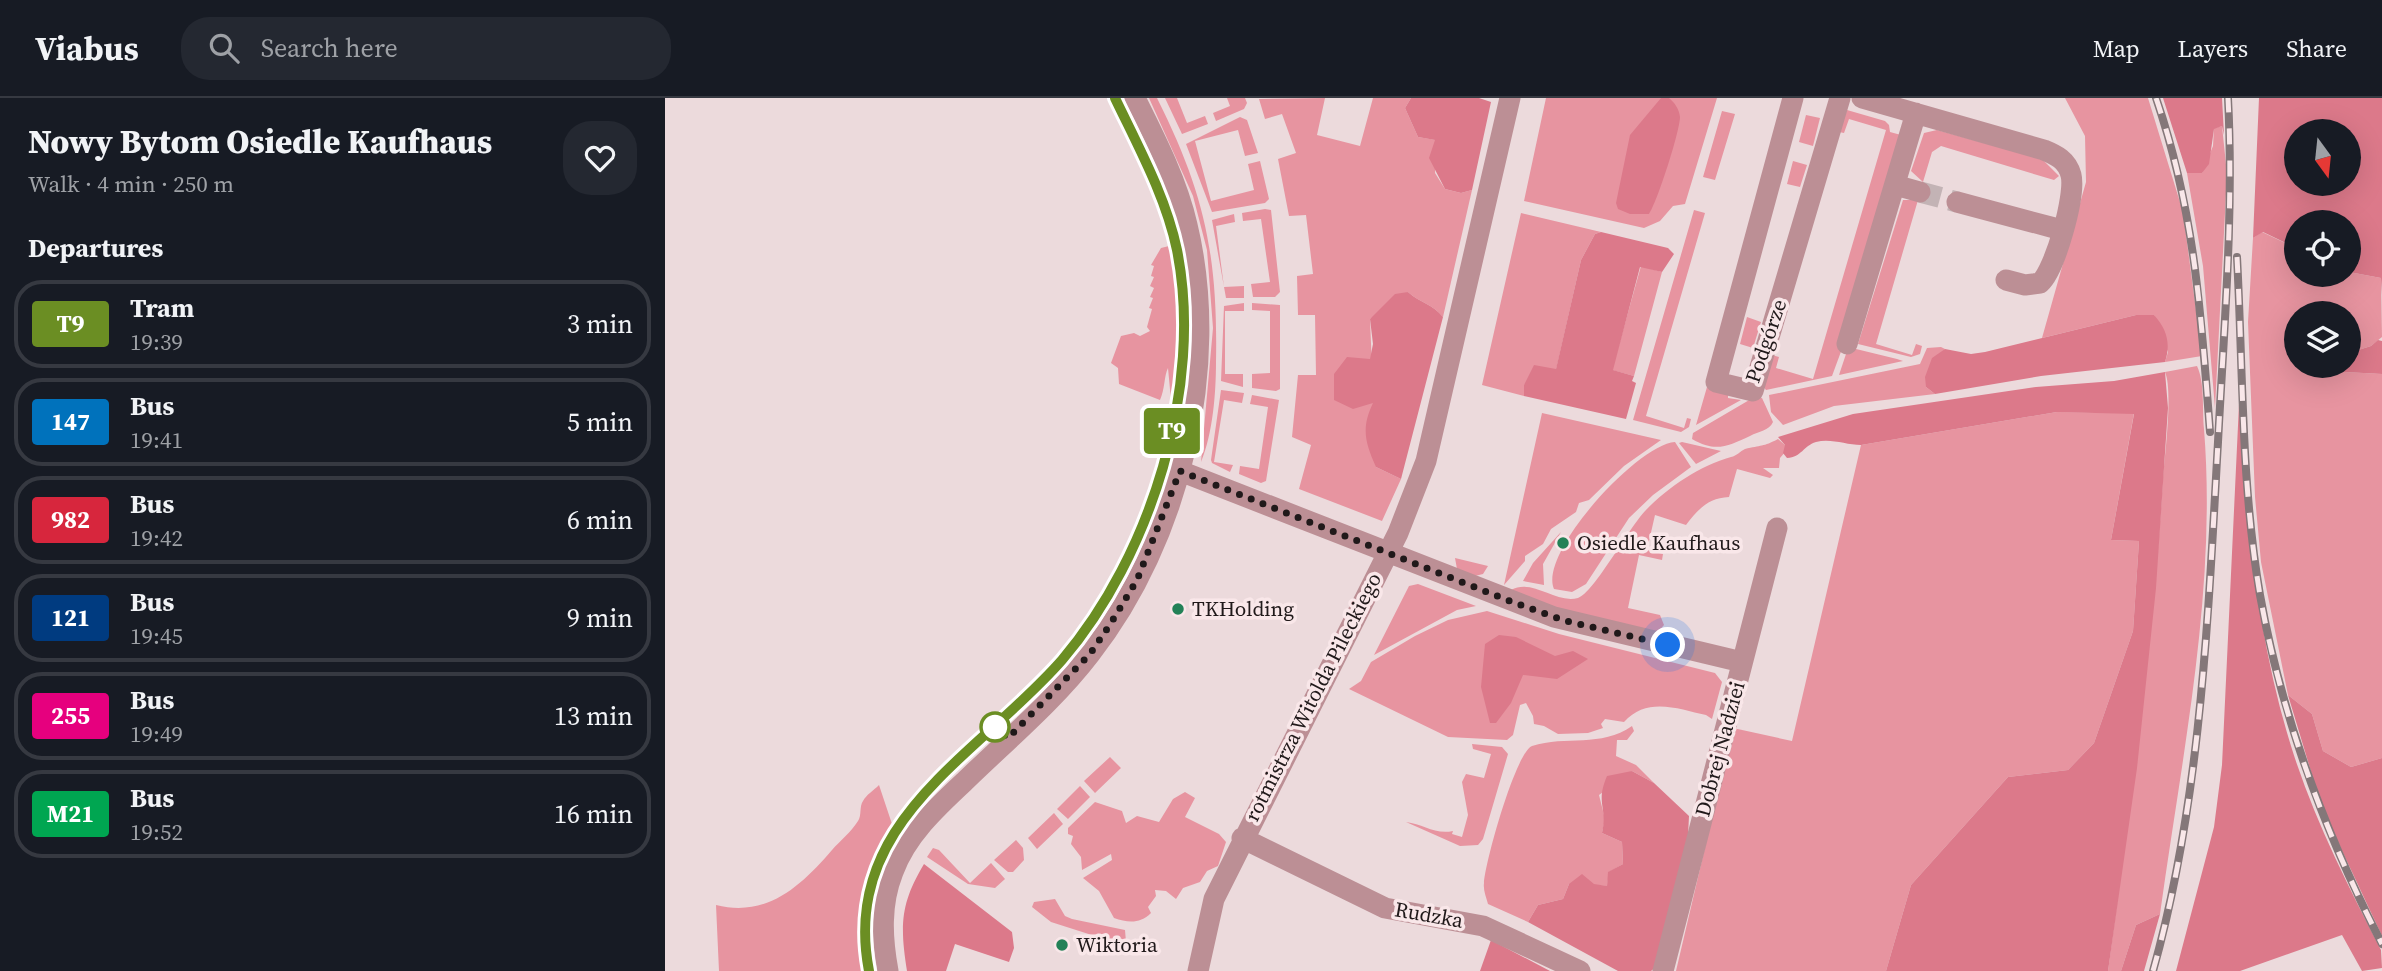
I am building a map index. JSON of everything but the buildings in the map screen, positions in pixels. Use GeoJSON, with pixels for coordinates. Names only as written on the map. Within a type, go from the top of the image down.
{"type":"FeatureCollection","features":[{"type":"Feature","properties":{"kind":"street"},"geometry":{"type":"LineString","coordinates":[[888,971],[883,936],[884,908],[900,857],[923,823],[1090,654],[1137,580],[1180,471],[1199,366],[1198,289],[1187,222],[1161,150],[1135,98]]}},
{"type":"Feature","properties":{"kind":"street","name":"rotmistrza Witolda Pileckiego"},"geometry":{"type":"LineString","coordinates":[[1198,971],[1213,899],[1387,554],[1434,438],[1510,98]]}},
{"type":"Feature","properties":{"kind":"street","name":"Podgórze"},"geometry":{"type":"LineString","coordinates":[[1793,98],[1716,382],[1753,391],[1840,98]]}},
{"type":"Feature","properties":{"kind":"street"},"geometry":{"type":"LineString","coordinates":[[1862,98],[2059,157],[2071,176],[2071,186],[2050,271],[2040,284],[2025,285],[2006,280]]}},
{"type":"Feature","properties":{"kind":"street"},"geometry":{"type":"LineString","coordinates":[[1847,344],[1916,113]]}},
{"type":"Feature","properties":{"kind":"street"},"geometry":{"type":"LineString","coordinates":[[1895,185],[1920,192]]}},
{"type":"Feature","properties":{"kind":"street"},"geometry":{"type":"LineString","coordinates":[[1957,202],[2061,230]]}},
{"type":"Feature","properties":{"kind":"street"},"geometry":{"type":"LineString","coordinates":[[1180,471],[1387,554],[1566,621],[1742,662]]}},
{"type":"Feature","properties":{"kind":"street","name":"Dobrej Nadziei"},"geometry":{"type":"LineString","coordinates":[[1663,971],[1777,528]]}},
{"type":"Feature","properties":{"kind":"street","name":"Rudzka"},"geometry":{"type":"LineString","coordinates":[[1242,838],[1385,908],[1483,926],[1580,971]]}},
{"type":"Feature","properties":{"kind":"shaded area"},"geometry":{"type":"Polygon","coordinates":[[[1149,98],[1157,98],[1186,164],[1197,194],[1211,256],[1216,324],[1215,387],[1211,426],[1201,462],[1213,328],[1207,250],[1193,196],[1149,98]]]}},
{"type":"Feature","properties":{"kind":"shaded area"},"geometry":{"type":"Polygon","coordinates":[[[1165,98],[1177,98],[1187,123],[1205,116],[1208,124],[1182,134],[1165,98]]]}},
{"type":"Feature","properties":{"kind":"shaded area"},"geometry":{"type":"Polygon","coordinates":[[[1227,98],[1245,98],[1247,103],[1244,109],[1216,121],[1213,113],[1230,106],[1227,98]]]}},
{"type":"Feature","properties":{"kind":"shaded area"},"geometry":{"type":"Polygon","coordinates":[[[1325,98],[1317,135],[1360,146],[1373,98],[1411,98],[1405,108],[1418,137],[1436,140],[1435,173],[1445,189],[1461,193],[1472,190],[1443,317],[1408,292],[1370,319],[1376,467],[1401,479],[1382,521],[1299,489],[1311,445],[1292,437],[1298,375],[1316,375],[1315,315],[1298,315],[1297,276],[1313,274],[1306,215],[1289,216],[1278,159],[1296,153],[1282,114],[1265,119],[1259,99],[1325,98]]]}},
{"type":"Feature","properties":{"kind":"shaded area"},"geometry":{"type":"Polygon","coordinates":[[[1411,98],[1479,98],[1491,102],[1472,190],[1461,193],[1445,189],[1429,158],[1435,140],[1418,137],[1405,108],[1411,98]]]}},
{"type":"Feature","properties":{"kind":"shaded area"},"geometry":{"type":"Polygon","coordinates":[[[1546,98],[1717,98],[1685,204],[1673,206],[1660,221],[1644,228],[1524,201],[1546,98]]]}},
{"type":"Feature","properties":{"kind":"shaded area"},"geometry":{"type":"Polygon","coordinates":[[[1661,98],[1669,98],[1679,111],[1676,137],[1649,214],[1630,214],[1618,209],[1616,203],[1630,135],[1661,98]]]}},
{"type":"Feature","properties":{"kind":"shaded area"},"geometry":{"type":"Polygon","coordinates":[[[2065,98],[2148,98],[2183,212],[2202,356],[2165,362],[2168,352],[2154,315],[2136,315],[2042,338],[2086,182],[2085,136],[2065,98]]]}},
{"type":"Feature","properties":{"kind":"shaded area"},"geometry":{"type":"Polygon","coordinates":[[[2163,98],[2222,98],[2224,135],[2222,126],[2214,129],[2209,164],[2202,173],[2187,173],[2163,98]]]}},
{"type":"Feature","properties":{"kind":"shaded area"},"geometry":{"type":"Polygon","coordinates":[[[2259,98],[2382,98],[2382,295],[2381,278],[2361,274],[2361,210],[2284,210],[2284,242],[2263,232],[2253,238],[2259,98]]]}},
{"type":"Feature","properties":{"kind":"shaded area"},"geometry":{"type":"Polygon","coordinates":[[[1847,110],[1885,121],[1890,132],[1901,135],[1846,338],[1832,376],[1766,390],[1762,385],[1768,354],[1779,357],[1776,368],[1813,379],[1886,130],[1849,119],[1844,133],[1839,132],[1847,110]]]}},
{"type":"Feature","properties":{"kind":"shaded area"},"geometry":{"type":"Polygon","coordinates":[[[1722,111],[1735,114],[1715,180],[1703,177],[1722,111]]]}},
{"type":"Feature","properties":{"kind":"shaded area"},"geometry":{"type":"Polygon","coordinates":[[[1806,115],[1820,118],[1813,146],[1799,142],[1806,115]]]}},
{"type":"Feature","properties":{"kind":"shaded area"},"geometry":{"type":"Polygon","coordinates":[[[1240,117],[1247,120],[1258,153],[1245,156],[1238,130],[1195,141],[1211,201],[1254,190],[1248,164],[1260,161],[1269,199],[1265,203],[1212,212],[1186,144],[1240,117]]]}},
{"type":"Feature","properties":{"kind":"shaded area"},"geometry":{"type":"Polygon","coordinates":[[[2222,126],[2227,174],[2215,408],[2203,266],[2187,173],[2202,173],[2213,146],[2214,128],[2222,126]]]}},
{"type":"Feature","properties":{"kind":"shaded area"},"geometry":{"type":"Polygon","coordinates":[[[1937,130],[2042,159],[2059,176],[2054,180],[1941,146],[1932,152],[1923,182],[1911,171],[1924,133],[1937,130]]]}},
{"type":"Feature","properties":{"kind":"shaded area"},"geometry":{"type":"Polygon","coordinates":[[[1793,161],[1807,165],[1800,187],[1787,184],[1793,161]]]}},
{"type":"Feature","properties":{"kind":"shaded area"},"geometry":{"type":"Polygon","coordinates":[[[1903,200],[1918,200],[1876,344],[1912,355],[1916,344],[1922,346],[1920,354],[1911,357],[1858,344],[1903,200]]]}},
{"type":"Feature","properties":{"kind":"shaded area"},"geometry":{"type":"Polygon","coordinates":[[[1271,210],[1280,292],[1275,297],[1253,297],[1251,284],[1270,282],[1261,219],[1243,221],[1242,213],[1271,210]]]}},
{"type":"Feature","properties":{"kind":"shaded area"},"geometry":{"type":"Polygon","coordinates":[[[1694,210],[1705,213],[1646,416],[1684,428],[1687,418],[1691,419],[1689,427],[1681,432],[1633,420],[1694,210]]]}},
{"type":"Feature","properties":{"kind":"shaded area"},"geometry":{"type":"Polygon","coordinates":[[[1521,213],[1601,232],[1595,234],[1581,260],[1556,370],[1524,385],[1524,396],[1482,385],[1521,213]]]}},
{"type":"Feature","properties":{"kind":"shaded area"},"geometry":{"type":"Polygon","coordinates":[[[1234,214],[1235,222],[1216,226],[1224,286],[1212,220],[1234,214]]]}},
{"type":"Feature","properties":{"kind":"shaded area"},"geometry":{"type":"Polygon","coordinates":[[[1601,232],[1668,248],[1674,254],[1662,272],[1640,267],[1613,370],[1634,376],[1632,381],[1636,383],[1626,419],[1524,396],[1524,385],[1534,365],[1556,369],[1581,260],[1595,234],[1601,232]]]}},
{"type":"Feature","properties":{"kind":"shaded area"},"geometry":{"type":"Polygon","coordinates":[[[2262,232],[2284,242],[2284,287],[2361,287],[2361,274],[2381,278],[2382,337],[2371,346],[2361,349],[2361,301],[2284,301],[2284,378],[2361,378],[2361,373],[2382,374],[2382,758],[2351,767],[2323,751],[2312,714],[2288,695],[2261,562],[2255,497],[2248,322],[2253,238],[2262,232]]]}},
{"type":"Feature","properties":{"kind":"shaded area"},"geometry":{"type":"Polygon","coordinates":[[[1173,245],[1180,302],[1178,360],[1174,398],[1171,400],[1168,368],[1160,400],[1119,384],[1118,368],[1111,363],[1121,336],[1134,333],[1140,336],[1150,331],[1147,327],[1152,309],[1149,308],[1153,298],[1150,297],[1154,288],[1150,286],[1154,277],[1151,276],[1154,266],[1151,265],[1161,248],[1173,245]]]}},
{"type":"Feature","properties":{"kind":"shaded area"},"geometry":{"type":"Polygon","coordinates":[[[1641,266],[1662,272],[1634,376],[1612,370],[1641,266]]]}},
{"type":"Feature","properties":{"kind":"shaded area"},"geometry":{"type":"Polygon","coordinates":[[[1244,286],[1244,298],[1226,298],[1224,287],[1244,286]]]}},
{"type":"Feature","properties":{"kind":"shaded area"},"geometry":{"type":"Polygon","coordinates":[[[1408,292],[1443,317],[1401,479],[1376,467],[1369,450],[1366,428],[1373,403],[1353,409],[1334,400],[1334,374],[1347,357],[1370,359],[1373,344],[1370,319],[1395,294],[1408,292]]]}},
{"type":"Feature","properties":{"kind":"shaded area"},"geometry":{"type":"Polygon","coordinates":[[[1244,303],[1244,311],[1225,311],[1225,374],[1243,374],[1243,387],[1221,381],[1224,306],[1244,303]]]}},
{"type":"Feature","properties":{"kind":"shaded area"},"geometry":{"type":"Polygon","coordinates":[[[1252,303],[1280,305],[1280,389],[1276,391],[1252,388],[1252,374],[1270,373],[1270,311],[1252,310],[1252,303]]]}},
{"type":"Feature","properties":{"kind":"shaded area"},"geometry":{"type":"Polygon","coordinates":[[[2136,315],[2154,315],[2162,326],[2168,343],[2165,362],[2041,376],[1935,394],[1926,387],[1925,377],[1932,358],[1945,349],[1971,354],[1985,352],[2136,315]]]}},
{"type":"Feature","properties":{"kind":"shaded area"},"geometry":{"type":"Polygon","coordinates":[[[1747,317],[1761,322],[1753,348],[1740,344],[1747,317]]]}},
{"type":"Feature","properties":{"kind":"shaded area"},"geometry":{"type":"Polygon","coordinates":[[[2378,340],[2382,341],[2382,374],[2361,373],[2361,349],[2378,340]]]}},
{"type":"Feature","properties":{"kind":"shaded area"},"geometry":{"type":"Polygon","coordinates":[[[1852,348],[1903,361],[1839,375],[1847,351],[1852,348]]]}},
{"type":"Feature","properties":{"kind":"shaded area"},"geometry":{"type":"Polygon","coordinates":[[[1927,348],[1945,349],[1931,366],[1927,379],[1926,387],[1935,394],[1834,406],[1783,425],[1771,412],[1769,395],[1920,364],[1927,348]]]}},
{"type":"Feature","properties":{"kind":"shaded area"},"geometry":{"type":"Polygon","coordinates":[[[2197,366],[2203,397],[2207,490],[2206,551],[2202,611],[2187,733],[2160,914],[2136,925],[2121,971],[2108,971],[2153,602],[2168,423],[2165,372],[2197,366]]]}},
{"type":"Feature","properties":{"kind":"shaded area"},"geometry":{"type":"Polygon","coordinates":[[[2165,372],[2168,408],[2156,588],[2137,768],[2108,971],[1886,971],[1911,885],[2008,777],[2068,770],[2094,743],[2133,631],[2139,541],[2111,540],[2134,414],[2057,412],[1861,445],[1822,441],[1812,444],[1796,456],[1787,458],[1783,453],[1785,445],[1778,437],[1853,414],[2036,387],[2114,381],[2165,372]]]}},
{"type":"Feature","properties":{"kind":"shaded area"},"geometry":{"type":"Polygon","coordinates":[[[2240,383],[2254,566],[2278,701],[2310,799],[2343,875],[2381,950],[2382,968],[2362,971],[2342,935],[2240,971],[2176,971],[2214,827],[2222,765],[2240,383]]]}},
{"type":"Feature","properties":{"kind":"shaded area"},"geometry":{"type":"Polygon","coordinates":[[[1707,387],[1728,391],[1728,398],[1741,400],[1696,425],[1707,387]]]}},
{"type":"Feature","properties":{"kind":"shaded area"},"geometry":{"type":"Polygon","coordinates":[[[1221,390],[1244,393],[1242,403],[1224,400],[1214,462],[1233,465],[1230,472],[1212,463],[1211,460],[1221,390]]]}},
{"type":"Feature","properties":{"kind":"shaded area"},"geometry":{"type":"Polygon","coordinates":[[[1252,395],[1279,400],[1266,481],[1261,483],[1239,474],[1240,466],[1259,469],[1268,407],[1250,404],[1252,395]]]}},
{"type":"Feature","properties":{"kind":"shaded area"},"geometry":{"type":"Polygon","coordinates":[[[1762,398],[1773,422],[1766,429],[1735,443],[1715,447],[1692,439],[1693,433],[1751,399],[1762,398]]]}},
{"type":"Feature","properties":{"kind":"shaded area"},"geometry":{"type":"Polygon","coordinates":[[[2057,412],[2134,413],[2111,540],[2139,541],[2133,631],[2094,743],[2068,770],[2008,777],[1911,885],[1886,971],[1676,971],[1733,728],[1792,741],[1861,445],[2057,412]]]}},
{"type":"Feature","properties":{"kind":"shaded area"},"geometry":{"type":"Polygon","coordinates":[[[1542,413],[1661,440],[1624,466],[1589,500],[1579,503],[1576,512],[1551,529],[1543,544],[1525,556],[1525,561],[1504,585],[1542,413]]]}},
{"type":"Feature","properties":{"kind":"shaded area"},"geometry":{"type":"Polygon","coordinates":[[[1778,439],[1785,445],[1786,451],[1780,458],[1779,468],[1763,468],[1773,475],[1770,478],[1737,469],[1729,497],[1716,499],[1705,505],[1686,525],[1655,515],[1647,550],[1663,554],[1662,560],[1639,555],[1628,608],[1660,615],[1664,625],[1656,634],[1556,609],[1511,590],[1528,587],[1561,598],[1578,598],[1593,585],[1639,518],[1664,493],[1708,465],[1735,456],[1745,449],[1778,439]]]}},
{"type":"Feature","properties":{"kind":"shaded area"},"geometry":{"type":"Polygon","coordinates":[[[1675,442],[1691,467],[1653,495],[1629,518],[1586,584],[1572,592],[1554,589],[1553,572],[1575,527],[1616,480],[1638,461],[1659,447],[1675,442]]]}},
{"type":"Feature","properties":{"kind":"shaded area"},"geometry":{"type":"Polygon","coordinates":[[[1679,443],[1721,451],[1696,464],[1679,443]]]}},
{"type":"Feature","properties":{"kind":"shaded area"},"geometry":{"type":"Polygon","coordinates":[[[1561,532],[1543,564],[1544,585],[1523,581],[1533,563],[1561,532]]]}},
{"type":"Feature","properties":{"kind":"shaded area"},"geometry":{"type":"Polygon","coordinates":[[[1455,558],[1488,566],[1483,574],[1475,576],[1457,569],[1455,558]]]}},
{"type":"Feature","properties":{"kind":"shaded area"},"geometry":{"type":"Polygon","coordinates":[[[1418,584],[1476,606],[1457,610],[1374,655],[1409,586],[1418,584]]]}},
{"type":"Feature","properties":{"kind":"shaded area"},"geometry":{"type":"Polygon","coordinates":[[[1487,611],[1559,634],[1715,673],[1722,682],[1712,719],[1706,715],[1663,706],[1643,709],[1624,722],[1605,719],[1601,724],[1603,728],[1588,733],[1558,734],[1534,724],[1526,703],[1520,705],[1513,735],[1507,740],[1448,737],[1349,689],[1361,681],[1371,662],[1415,636],[1448,620],[1487,611]]]}},
{"type":"Feature","properties":{"kind":"shaded area"},"geometry":{"type":"Polygon","coordinates":[[[1499,635],[1516,637],[1555,656],[1573,651],[1588,659],[1557,679],[1523,675],[1511,703],[1496,723],[1490,723],[1481,687],[1485,644],[1499,635]]]}},
{"type":"Feature","properties":{"kind":"shaded area"},"geometry":{"type":"Polygon","coordinates":[[[2288,695],[2312,714],[2323,751],[2351,767],[2382,758],[2382,936],[2322,808],[2288,695]]]}},
{"type":"Feature","properties":{"kind":"shaded area"},"geometry":{"type":"Polygon","coordinates":[[[1632,726],[1634,731],[1627,740],[1617,740],[1616,756],[1636,765],[1654,783],[1632,771],[1599,795],[1605,819],[1602,833],[1622,842],[1623,864],[1609,872],[1607,886],[1569,884],[1563,899],[1538,905],[1528,922],[1488,904],[1484,886],[1490,854],[1502,809],[1525,753],[1532,746],[1608,737],[1632,726]]]}},
{"type":"Feature","properties":{"kind":"shaded area"},"geometry":{"type":"Polygon","coordinates":[[[1472,744],[1502,747],[1508,754],[1483,839],[1478,845],[1460,846],[1406,822],[1440,832],[1453,831],[1452,834],[1462,837],[1468,815],[1462,782],[1466,774],[1484,778],[1491,754],[1473,749],[1472,744]]]}},
{"type":"Feature","properties":{"kind":"shaded area"},"geometry":{"type":"Polygon","coordinates":[[[1110,757],[1121,768],[1095,793],[1084,781],[1110,757]]]}},
{"type":"Feature","properties":{"kind":"shaded area"},"geometry":{"type":"Polygon","coordinates":[[[1632,771],[1654,783],[1689,816],[1688,836],[1656,967],[1651,971],[1618,971],[1528,922],[1538,905],[1563,899],[1569,884],[1582,874],[1594,884],[1607,886],[1608,872],[1623,864],[1622,842],[1602,833],[1602,793],[1607,776],[1632,771]]]}},
{"type":"Feature","properties":{"kind":"shaded area"},"geometry":{"type":"Polygon","coordinates":[[[879,785],[893,827],[876,861],[865,896],[862,933],[866,971],[719,971],[716,905],[751,907],[767,903],[795,887],[852,829],[859,819],[864,799],[879,785]]]}},
{"type":"Feature","properties":{"kind":"shaded area"},"geometry":{"type":"Polygon","coordinates":[[[1080,786],[1090,797],[1068,819],[1057,809],[1080,786]]]}},
{"type":"Feature","properties":{"kind":"shaded area"},"geometry":{"type":"Polygon","coordinates":[[[1185,792],[1195,798],[1185,817],[1219,834],[1226,842],[1218,866],[1207,871],[1200,882],[1183,888],[1176,899],[1166,891],[1155,890],[1156,896],[1148,907],[1151,913],[1143,919],[1129,922],[1114,918],[1099,891],[1083,878],[1112,860],[1111,854],[1082,870],[1081,857],[1071,844],[1073,836],[1068,834],[1068,828],[1095,802],[1122,811],[1126,823],[1137,816],[1159,822],[1173,799],[1185,792]]]}},
{"type":"Feature","properties":{"kind":"shaded area"},"geometry":{"type":"Polygon","coordinates":[[[1054,813],[1063,824],[1037,849],[1028,838],[1054,813]]]}},
{"type":"Feature","properties":{"kind":"shaded area"},"geometry":{"type":"Polygon","coordinates":[[[1016,840],[1023,848],[1024,860],[1013,872],[1008,872],[994,860],[1016,840]]]}},
{"type":"Feature","properties":{"kind":"shaded area"},"geometry":{"type":"Polygon","coordinates":[[[933,848],[939,850],[970,883],[991,863],[1005,879],[995,888],[968,884],[927,857],[933,848]]]}},
{"type":"Feature","properties":{"kind":"shaded area"},"geometry":{"type":"Polygon","coordinates":[[[924,864],[1012,932],[1014,948],[1009,962],[955,944],[946,971],[907,971],[903,941],[904,916],[910,891],[924,864]]]}},
{"type":"Feature","properties":{"kind":"shaded area"},"geometry":{"type":"Polygon","coordinates":[[[1055,899],[1065,916],[1125,930],[1126,942],[1123,945],[1051,922],[1032,907],[1034,902],[1055,899]]]}},
{"type":"Feature","properties":{"kind":"shaded area"},"geometry":{"type":"Polygon","coordinates":[[[2160,914],[2144,971],[2121,971],[2136,925],[2160,914]]]}},
{"type":"Feature","properties":{"kind":"shaded area"},"geometry":{"type":"Polygon","coordinates":[[[1491,940],[1550,971],[1480,971],[1491,940]]]}},
{"type":"Feature","properties":{"kind":"tunnel"},"geometry":{"type":"LineString","coordinates":[[1920,192],[1957,202]]}},
{"type":"Feature","properties":{"kind":"tram line"},"geometry":{"type":"LineString","coordinates":[[870,971],[866,919],[876,873],[895,832],[923,796],[956,761],[1062,660],[1094,618],[1121,571],[1145,520],[1163,467],[1176,412],[1183,357],[1184,302],[1177,250],[1166,211],[1115,98]]}},
{"type":"Feature","properties":{"kind":"tram line","name":"T9"},"geometry":{"type":"LineString","coordinates":[[869,971],[865,948],[865,918],[870,887],[884,847],[923,795],[1032,692],[1092,621],[1129,559],[1156,493],[1167,454],[1181,350],[1182,314],[1177,250],[1146,165],[1115,98]]}},
{"type":"Feature","properties":{"kind":"railway"},"geometry":{"type":"LineString","coordinates":[[2156,98],[2180,182],[2188,223],[2199,305],[2210,432]]}},
{"type":"Feature","properties":{"kind":"railway"},"geometry":{"type":"LineString","coordinates":[[2153,971],[2182,841],[2206,642],[2227,270],[2230,184],[2228,98]]}},
{"type":"Feature","properties":{"kind":"railway"},"geometry":{"type":"LineString","coordinates":[[2237,257],[2249,511],[2269,641],[2293,731],[2324,817],[2382,944]]}},
{"type":"Feature","properties":{"kind":"place","name":"Osiedle Kaufhaus"},"geometry":{"type":"Point","coordinates":[1563,543]}},
{"type":"Feature","properties":{"kind":"place","name":"TKHolding"},"geometry":{"type":"Point","coordinates":[1178,609]}},
{"type":"Feature","properties":{"kind":"place","name":"Wiktoria"},"geometry":{"type":"Point","coordinates":[1062,945]}},
{"type":"Feature","properties":{"kind":"route"},"geometry":{"type":"LineString","coordinates":[[995,727],[1008,738],[1090,654],[1137,580],[1180,471],[1204,478],[1387,554],[1515,603],[1566,621],[1668,645]]}}]}
